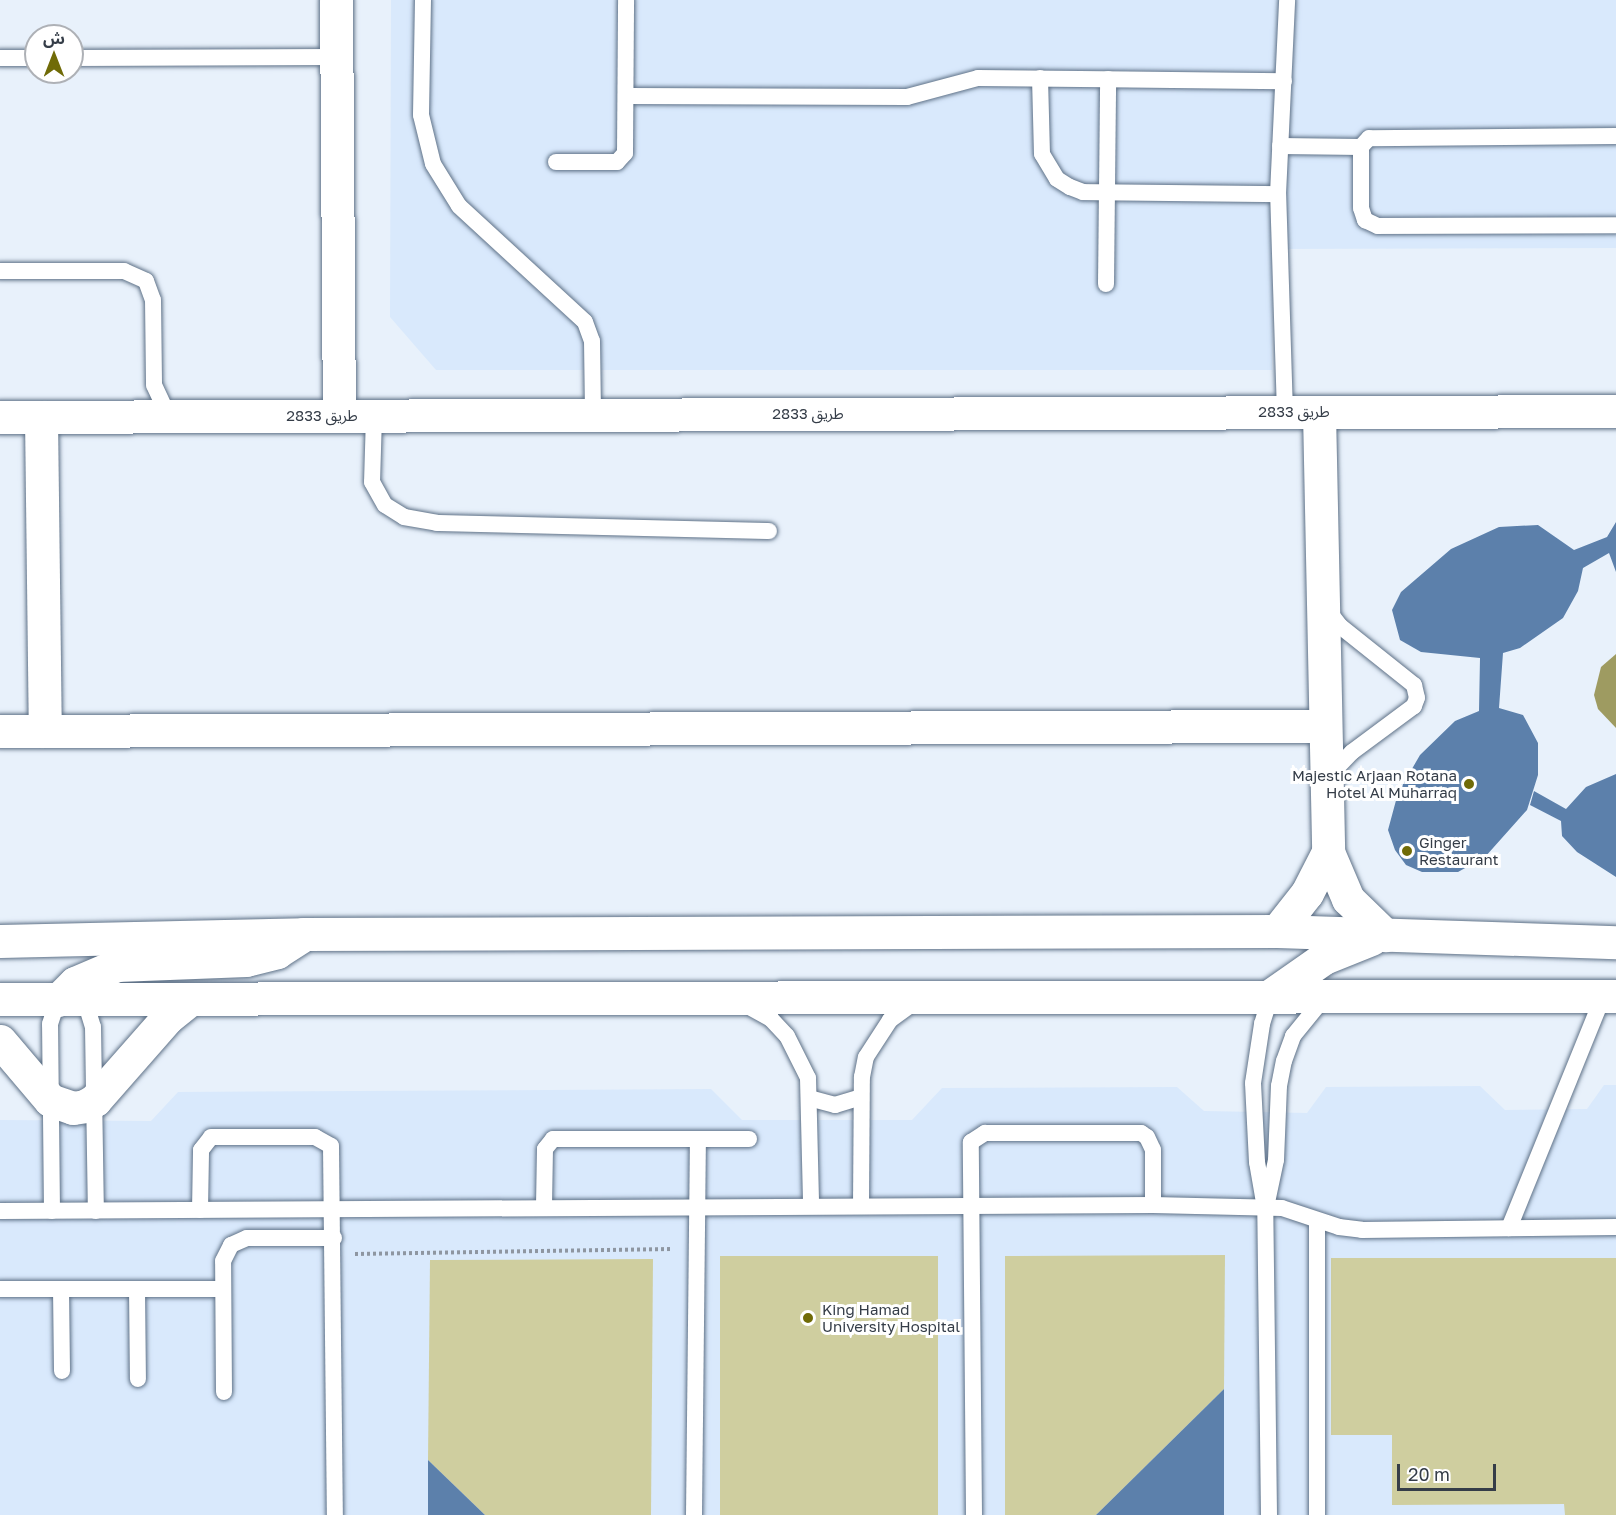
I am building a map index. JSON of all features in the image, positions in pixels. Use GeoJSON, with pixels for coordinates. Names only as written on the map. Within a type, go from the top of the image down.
{"type":"FeatureCollection","features":[{"type":"Feature","properties":{"kind":"street"},"geometry":{"type":"LineString","coordinates":[[336,0],[339,416]]}},
{"type":"Feature","properties":{"kind":"street","name":"طريق 2833"},"geometry":{"type":"LineString","coordinates":[[0,417],[1616,411]]}},
{"type":"Feature","properties":{"kind":"street"},"geometry":{"type":"LineString","coordinates":[[1319,412],[1328,852],[1348,899],[1385,934]]}},
{"type":"Feature","properties":{"kind":"street"},"geometry":{"type":"LineString","coordinates":[[41,417],[45,731]]}},
{"type":"Feature","properties":{"kind":"street"},"geometry":{"type":"LineString","coordinates":[[0,731],[1325,726]]}},
{"type":"Feature","properties":{"kind":"street"},"geometry":{"type":"LineString","coordinates":[[1277,931],[1307,893],[1328,852]]}},
{"type":"Feature","properties":{"kind":"street"},"geometry":{"type":"LineString","coordinates":[[4,940],[303,934],[1277,931],[1616,942]]}},
{"type":"Feature","properties":{"kind":"street"},"geometry":{"type":"LineString","coordinates":[[73,995],[117,965],[262,958],[303,934]]}},
{"type":"Feature","properties":{"kind":"street"},"geometry":{"type":"LineString","coordinates":[[1271,995],[1324,958],[1385,934]]}},
{"type":"Feature","properties":{"kind":"street"},"geometry":{"type":"LineString","coordinates":[[4,940],[46,956],[73,995]]}},
{"type":"Feature","properties":{"kind":"street"},"geometry":{"type":"LineString","coordinates":[[0,999],[73,995],[189,1000],[1271,995],[1609,996]]}},
{"type":"Feature","properties":{"kind":"street"},"geometry":{"type":"LineString","coordinates":[[0,1041],[50,1100],[73,1108],[95,1100],[167,1017],[189,1000]]}},
{"type":"Feature","properties":{"kind":"lane"},"geometry":{"type":"LineString","coordinates":[[423,0],[421,115],[433,164],[459,206],[585,321],[592,341],[593,415]]}},
{"type":"Feature","properties":{"kind":"lane"},"geometry":{"type":"LineString","coordinates":[[556,162],[611,162],[622,158],[626,147],[626,0]]}},
{"type":"Feature","properties":{"kind":"lane"},"geometry":{"type":"LineString","coordinates":[[1285,413],[1278,194],[1287,0]]}},
{"type":"Feature","properties":{"kind":"lane"},"geometry":{"type":"LineString","coordinates":[[84,58],[336,57]]}},
{"type":"Feature","properties":{"kind":"lane"},"geometry":{"type":"LineString","coordinates":[[0,58],[24,58]]}},
{"type":"Feature","properties":{"kind":"lane"},"geometry":{"type":"LineString","coordinates":[[1040,78],[1040,139],[1048,168],[1070,188],[1107,193],[1278,194]]}},
{"type":"Feature","properties":{"kind":"lane"},"geometry":{"type":"LineString","coordinates":[[627,96],[907,97],[966,79],[1284,81]]}},
{"type":"Feature","properties":{"kind":"lane"},"geometry":{"type":"LineString","coordinates":[[1106,284],[1108,79]]}},
{"type":"Feature","properties":{"kind":"lane"},"geometry":{"type":"LineString","coordinates":[[1280,146],[1361,147],[1375,137],[1616,136]]}},
{"type":"Feature","properties":{"kind":"lane"},"geometry":{"type":"LineString","coordinates":[[1361,147],[1361,208],[1371,225],[1616,225]]}},
{"type":"Feature","properties":{"kind":"lane"},"geometry":{"type":"LineString","coordinates":[[0,271],[124,271],[146,281],[153,300],[154,385],[169,417]]}},
{"type":"Feature","properties":{"kind":"lane"},"geometry":{"type":"LineString","coordinates":[[374,416],[372,482],[385,505],[404,516],[437,523],[769,531]]}},
{"type":"Feature","properties":{"kind":"lane"},"geometry":{"type":"LineString","coordinates":[[1323,603],[1340,626],[1414,685],[1417,698],[1414,706],[1352,752],[1326,778]]}},
{"type":"Feature","properties":{"kind":"lane"},"geometry":{"type":"LineString","coordinates":[[52,1211],[50,1024],[73,995],[93,1027],[96,1211]]}},
{"type":"Feature","properties":{"kind":"lane"},"geometry":{"type":"LineString","coordinates":[[1269,1515],[1265,1208],[1257,1162],[1253,1083],[1262,1024],[1271,995]]}},
{"type":"Feature","properties":{"kind":"lane"},"geometry":{"type":"LineString","coordinates":[[1265,1208],[1274,1176],[1284,1061],[1293,1036],[1326,996]]}},
{"type":"Feature","properties":{"kind":"lane"},"geometry":{"type":"LineString","coordinates":[[1509,1228],[1556,1109],[1609,996]]}},
{"type":"Feature","properties":{"kind":"lane"},"geometry":{"type":"LineString","coordinates":[[861,1205],[861,1097],[866,1056],[876,1037],[907,1006],[927,997]]}},
{"type":"Feature","properties":{"kind":"lane"},"geometry":{"type":"LineString","coordinates":[[729,998],[751,1006],[787,1036],[800,1056],[809,1098],[811,1205]]}},
{"type":"Feature","properties":{"kind":"lane"},"geometry":{"type":"LineString","coordinates":[[809,1098],[835,1105],[861,1097]]}},
{"type":"Feature","properties":{"kind":"lane"},"geometry":{"type":"LineString","coordinates":[[974,1515],[970,1148],[980,1133],[1141,1133],[1151,1143],[1153,1205]]}},
{"type":"Feature","properties":{"kind":"lane"},"geometry":{"type":"LineString","coordinates":[[200,1210],[201,1150],[206,1140],[216,1137],[322,1138],[333,1152],[335,1515]]}},
{"type":"Feature","properties":{"kind":"lane"},"geometry":{"type":"LineString","coordinates":[[544,1206],[545,1149],[553,1139],[749,1139]]}},
{"type":"Feature","properties":{"kind":"lane"},"geometry":{"type":"LineString","coordinates":[[694,1515],[698,1139]]}},
{"type":"Feature","properties":{"kind":"lane"},"geometry":{"type":"LineString","coordinates":[[0,1211],[544,1206],[1153,1205],[1282,1208],[1317,1221],[1362,1230],[1616,1227]]}},
{"type":"Feature","properties":{"kind":"lane"},"geometry":{"type":"LineString","coordinates":[[1317,1221],[1317,1515]]}},
{"type":"Feature","properties":{"kind":"lane"},"geometry":{"type":"LineString","coordinates":[[224,1392],[223,1261],[231,1245],[238,1240],[334,1246]]}},
{"type":"Feature","properties":{"kind":"lane"},"geometry":{"type":"LineString","coordinates":[[0,1289],[223,1289]]}},
{"type":"Feature","properties":{"kind":"lane"},"geometry":{"type":"LineString","coordinates":[[61,1289],[62,1371]]}},
{"type":"Feature","properties":{"kind":"lane"},"geometry":{"type":"LineString","coordinates":[[137,1289],[138,1379]]}},
{"type":"Feature","properties":{"kind":"path"},"geometry":{"type":"LineString","coordinates":[[334,1246],[696,1248]]}},
{"type":"Feature","properties":{"kind":"shaded area"},"geometry":{"type":"Polygon","coordinates":[[[391,0],[1616,0],[1616,248],[1273,249],[1272,370],[436,370],[390,317],[391,0]]]}},
{"type":"Feature","properties":{"kind":"shaded area"},"geometry":{"type":"Polygon","coordinates":[[[1616,654],[1616,728],[1598,709],[1594,695],[1601,667],[1616,654]]]}},
{"type":"Feature","properties":{"kind":"shaded area","name":"King Hamad University Hospital"},"geometry":{"type":"Polygon","coordinates":[[[1604,1085],[1616,1085],[1616,1515],[0,1515],[0,1120],[151,1121],[178,1092],[711,1089],[742,1120],[912,1120],[942,1088],[1177,1087],[1204,1111],[1307,1113],[1326,1087],[1480,1086],[1505,1110],[1587,1109],[1604,1085]]]}},
{"type":"Feature","properties":{"kind":"green space"},"geometry":{"type":"Polygon","coordinates":[[[1225,1255],[1224,1389],[1096,1515],[1005,1515],[1005,1256],[1225,1255]]]}},
{"type":"Feature","properties":{"kind":"green space"},"geometry":{"type":"Polygon","coordinates":[[[720,1256],[938,1256],[938,1515],[720,1515],[720,1256]]]}},
{"type":"Feature","properties":{"kind":"green space"},"geometry":{"type":"Polygon","coordinates":[[[1331,1258],[1616,1258],[1616,1515],[1565,1515],[1564,1504],[1392,1505],[1392,1435],[1331,1435],[1331,1258]]]}},
{"type":"Feature","properties":{"kind":"green space"},"geometry":{"type":"Polygon","coordinates":[[[653,1259],[651,1515],[485,1515],[428,1460],[430,1260],[653,1259]]]}},
{"type":"Feature","properties":{"kind":"building"},"geometry":{"type":"Polygon","coordinates":[[[1616,522],[1616,572],[1609,553],[1583,568],[1578,591],[1563,618],[1520,648],[1503,653],[1499,708],[1523,715],[1538,743],[1538,775],[1527,810],[1485,857],[1458,872],[1422,872],[1406,865],[1395,850],[1388,830],[1398,793],[1420,755],[1455,721],[1479,711],[1480,658],[1421,652],[1400,640],[1392,610],[1401,592],[1451,549],[1499,527],[1538,525],[1574,550],[1607,537],[1616,522]]]}},
{"type":"Feature","properties":{"kind":"building"},"geometry":{"type":"Polygon","coordinates":[[[1616,774],[1616,877],[1577,852],[1562,836],[1561,821],[1530,805],[1534,791],[1566,809],[1586,787],[1616,774]]]}},
{"type":"Feature","properties":{"kind":"building"},"geometry":{"type":"Polygon","coordinates":[[[1224,1389],[1224,1515],[1096,1515],[1224,1389]]]}},
{"type":"Feature","properties":{"kind":"building"},"geometry":{"type":"Polygon","coordinates":[[[428,1460],[485,1515],[428,1515],[428,1460]]]}},
{"type":"Feature","properties":{"kind":"place","name":"Majestic Arjaan Rotana Hotel Al Muharraq"},"geometry":{"type":"Point","coordinates":[1469,784]}},
{"type":"Feature","properties":{"kind":"place","name":"Ginger Restaurant"},"geometry":{"type":"Point","coordinates":[1407,851]}},
{"type":"Feature","properties":{"kind":"place","name":"King Hamad University Hospital"},"geometry":{"type":"Point","coordinates":[808,1318]}}]}
